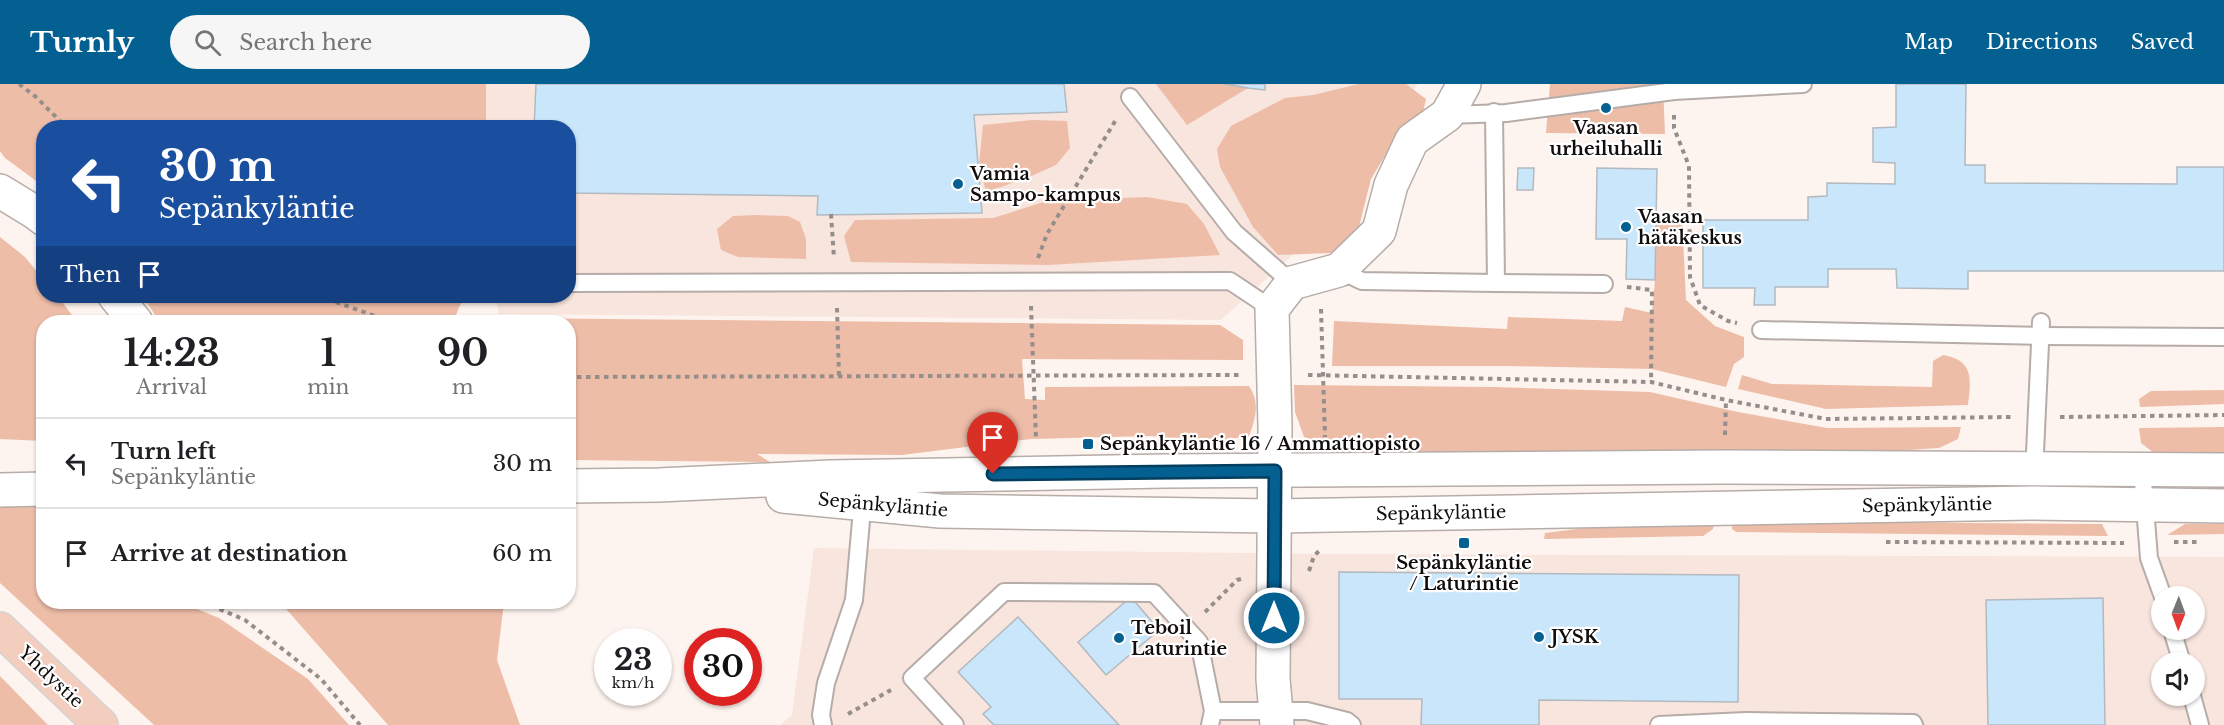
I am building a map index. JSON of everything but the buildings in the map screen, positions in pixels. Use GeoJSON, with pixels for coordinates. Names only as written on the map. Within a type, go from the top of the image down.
{"type":"FeatureCollection","features":[{"type":"Feature","properties":{"kind":"highway","name":"Yhdystie"},"geometry":{"type":"LineString","coordinates":[[0,629],[101,725]]}},
{"type":"Feature","properties":{"kind":"main road"},"geometry":{"type":"LineString","coordinates":[[1275,718],[1275,471],[1272,309],[1379,231],[1391,185],[1412,140],[1447,115],[1464,84]]}},
{"type":"Feature","properties":{"kind":"main road"},"geometry":{"type":"LineString","coordinates":[[0,191],[36,213]]}},
{"type":"Feature","properties":{"kind":"main road"},"geometry":{"type":"LineString","coordinates":[[121,303],[130,315]]}},
{"type":"Feature","properties":{"kind":"main road","name":"Sepänkyläntie"},"geometry":{"type":"LineString","coordinates":[[576,486],[659,485],[863,490],[1165,471],[1724,467],[2224,470]]}},
{"type":"Feature","properties":{"kind":"main road"},"geometry":{"type":"LineString","coordinates":[[0,489],[36,489]]}},
{"type":"Feature","properties":{"kind":"main road","name":"Sepänkyläntie"},"geometry":{"type":"LineString","coordinates":[[863,490],[940,510],[1275,516],[2032,503],[2224,506]]}},
{"type":"Feature","properties":{"kind":"lane"},"geometry":{"type":"LineString","coordinates":[[1447,115],[1506,113],[1674,90],[1803,84]]}},
{"type":"Feature","properties":{"kind":"lane"},"geometry":{"type":"LineString","coordinates":[[1130,97],[1234,232],[1317,276],[1362,281],[1604,284]]}},
{"type":"Feature","properties":{"kind":"lane"},"geometry":{"type":"LineString","coordinates":[[1494,112],[1496,283]]}},
{"type":"Feature","properties":{"kind":"lane"},"geometry":{"type":"LineString","coordinates":[[576,283],[1230,281],[1272,309]]}},
{"type":"Feature","properties":{"kind":"lane"},"geometry":{"type":"LineString","coordinates":[[1761,330],[2041,329],[2224,337]]}},
{"type":"Feature","properties":{"kind":"lane"},"geometry":{"type":"LineString","coordinates":[[2032,503],[2041,329]]}},
{"type":"Feature","properties":{"kind":"lane"},"geometry":{"type":"LineString","coordinates":[[2142,469],[2149,558],[2159,586]]}},
{"type":"Feature","properties":{"kind":"lane"},"geometry":{"type":"LineString","coordinates":[[823,725],[821,715],[826,683],[854,600],[863,490]]}},
{"type":"Feature","properties":{"kind":"lane"},"geometry":{"type":"LineString","coordinates":[[955,725],[912,678],[1004,592],[1154,593],[1199,642],[1212,718],[1275,718],[1307,711],[1347,721],[1352,725]]}},
{"type":"Feature","properties":{"kind":"lane"},"geometry":{"type":"LineString","coordinates":[[2195,706],[2200,725]]}},
{"type":"Feature","properties":{"kind":"lane"},"geometry":{"type":"LineString","coordinates":[[1659,725],[1746,721],[1913,723],[1914,725]]}},
{"type":"Feature","properties":{"kind":"path"},"geometry":{"type":"LineString","coordinates":[[19,84],[59,120]]}},
{"type":"Feature","properties":{"kind":"path"},"geometry":{"type":"LineString","coordinates":[[1674,90],[1674,128],[1689,166],[1690,278],[1700,304],[1728,321],[1761,330]]}},
{"type":"Feature","properties":{"kind":"path"},"geometry":{"type":"LineString","coordinates":[[1317,276],[1329,471]]}},
{"type":"Feature","properties":{"kind":"path"},"geometry":{"type":"LineString","coordinates":[[1604,284],[1652,290],[1651,382]]}},
{"type":"Feature","properties":{"kind":"path"},"geometry":{"type":"LineString","coordinates":[[339,303],[372,315]]}},
{"type":"Feature","properties":{"kind":"path"},"geometry":{"type":"LineString","coordinates":[[576,377],[1323,375],[1651,382],[1726,400],[1826,419],[2140,418],[2224,415]]}},
{"type":"Feature","properties":{"kind":"path"},"geometry":{"type":"LineString","coordinates":[[1875,542],[2202,542]]}},
{"type":"Feature","properties":{"kind":"path"},"geometry":{"type":"LineString","coordinates":[[219,609],[245,620],[321,679],[360,725]]}},
{"type":"Feature","properties":{"kind":"path"},"geometry":{"type":"LineString","coordinates":[[840,719],[912,678]]}},
{"type":"Feature","properties":{"kind":"shaded area"},"geometry":{"type":"Polygon","coordinates":[[[0,84],[486,84],[486,120],[36,120],[36,181],[5,158],[0,151],[0,84]]]}},
{"type":"Feature","properties":{"kind":"shaded area","name":"Vamia Sampo-kampus"},"geometry":{"type":"Polygon","coordinates":[[[486,84],[1418,84],[1309,240],[1221,320],[499,314],[497,303],[576,303],[576,120],[486,120],[486,84]]]}},
{"type":"Feature","properties":{"kind":"shaded area"},"geometry":{"type":"Polygon","coordinates":[[[1156,84],[1224,84],[1248,88],[1187,125],[1156,84]]]}},
{"type":"Feature","properties":{"kind":"shaded area"},"geometry":{"type":"Polygon","coordinates":[[[1359,84],[1406,84],[1426,99],[1422,117],[1395,139],[1371,179],[1359,227],[1332,253],[1278,255],[1253,227],[1220,167],[1217,149],[1231,126],[1285,98],[1313,95],[1359,84]]]}},
{"type":"Feature","properties":{"kind":"shaded area","name":"Vaasan urheiluhalli"},"geometry":{"type":"Polygon","coordinates":[[[1550,84],[1663,84],[1665,134],[1546,133],[1550,84]]]}},
{"type":"Feature","properties":{"kind":"shaded area"},"geometry":{"type":"Polygon","coordinates":[[[1032,120],[1067,121],[1070,148],[1056,165],[986,192],[979,164],[983,125],[1032,120]]]}},
{"type":"Feature","properties":{"kind":"shaded area"},"geometry":{"type":"Polygon","coordinates":[[[1147,197],[1187,204],[1204,224],[1220,255],[1048,265],[851,262],[844,236],[855,220],[993,218],[1047,201],[1147,197]]]}},
{"type":"Feature","properties":{"kind":"shaded area"},"geometry":{"type":"Polygon","coordinates":[[[733,216],[788,216],[800,222],[806,239],[806,259],[738,257],[721,250],[717,229],[733,216]]]}},
{"type":"Feature","properties":{"kind":"shaded area"},"geometry":{"type":"Polygon","coordinates":[[[1656,216],[1682,216],[1686,300],[1715,326],[1744,337],[1744,357],[1734,364],[1726,387],[1652,369],[1332,366],[1334,321],[1507,329],[1508,317],[1622,321],[1625,307],[1652,313],[1656,216]]]}},
{"type":"Feature","properties":{"kind":"shaded area"},"geometry":{"type":"Polygon","coordinates":[[[0,237],[25,257],[36,270],[36,303],[63,303],[72,315],[36,315],[36,441],[0,439],[0,237]]]}},
{"type":"Feature","properties":{"kind":"shaded area"},"geometry":{"type":"Polygon","coordinates":[[[147,303],[461,303],[456,315],[155,315],[147,303]]]}},
{"type":"Feature","properties":{"kind":"shaded area"},"geometry":{"type":"Polygon","coordinates":[[[576,319],[1220,325],[1243,340],[1243,360],[1022,359],[1025,399],[1045,400],[1045,387],[1249,386],[1256,404],[1249,436],[1210,442],[1151,436],[1031,439],[902,455],[757,454],[770,462],[576,460],[576,319]]]}},
{"type":"Feature","properties":{"kind":"shaded area"},"geometry":{"type":"Polygon","coordinates":[[[1943,355],[1960,361],[1968,372],[1970,387],[1968,405],[1826,409],[1738,389],[1742,375],[1772,384],[1932,387],[1933,361],[1943,355]]]}},
{"type":"Feature","properties":{"kind":"shaded area"},"geometry":{"type":"Polygon","coordinates":[[[1294,385],[1493,387],[1650,392],[1738,412],[1827,428],[1961,427],[1958,439],[1939,448],[1878,452],[1603,455],[1338,452],[1304,437],[1295,412],[1294,385]]]}},
{"type":"Feature","properties":{"kind":"shaded area"},"geometry":{"type":"Polygon","coordinates":[[[2224,390],[2224,404],[2140,407],[2139,399],[2151,391],[2224,390]]]}},
{"type":"Feature","properties":{"kind":"shaded area"},"geometry":{"type":"Polygon","coordinates":[[[2224,427],[2224,452],[2154,453],[2141,443],[2139,428],[2224,427]]]}},
{"type":"Feature","properties":{"kind":"shaded area"},"geometry":{"type":"Polygon","coordinates":[[[0,472],[36,505],[36,609],[197,609],[219,618],[308,679],[349,725],[154,725],[0,583],[0,472]]]}},
{"type":"Feature","properties":{"kind":"shaded area"},"geometry":{"type":"Polygon","coordinates":[[[1731,521],[2102,524],[2108,536],[1736,532],[1732,529],[1731,521]]]}},
{"type":"Feature","properties":{"kind":"shaded area"},"geometry":{"type":"Polygon","coordinates":[[[1714,522],[1713,529],[1703,536],[1544,539],[1545,533],[1622,523],[1714,522]]]}},
{"type":"Feature","properties":{"kind":"shaded area"},"geometry":{"type":"Polygon","coordinates":[[[2185,524],[2224,524],[2224,534],[2167,535],[2185,524]]]}},
{"type":"Feature","properties":{"kind":"shaded area"},"geometry":{"type":"Polygon","coordinates":[[[814,548],[1329,554],[2224,557],[2224,725],[780,725],[792,715],[814,548]]]}},
{"type":"Feature","properties":{"kind":"shaded area"},"geometry":{"type":"Polygon","coordinates":[[[286,609],[503,609],[497,660],[520,725],[388,725],[286,609]]]}},
{"type":"Feature","properties":{"kind":"shaded area"},"geometry":{"type":"Polygon","coordinates":[[[0,676],[48,725],[0,725],[0,676]]]}},
{"type":"Feature","properties":{"kind":"place","name":"Vaasan urheiluhalli"},"geometry":{"type":"Point","coordinates":[1606,108]}},
{"type":"Feature","properties":{"kind":"place","name":"Vamia Sampo-kampus"},"geometry":{"type":"Point","coordinates":[958,184]}},
{"type":"Feature","properties":{"kind":"place","name":"Vaasan hätäkeskus"},"geometry":{"type":"Point","coordinates":[1626,227]}},
{"type":"Feature","properties":{"kind":"place","name":"Sepänkyläntie 16 / Ammattiopisto"},"geometry":{"type":"Point","coordinates":[1088,444]}},
{"type":"Feature","properties":{"kind":"place","name":"Sepänkyläntie / Laturintie"},"geometry":{"type":"Point","coordinates":[1464,543]}},
{"type":"Feature","properties":{"kind":"place","name":"JYSK"},"geometry":{"type":"Point","coordinates":[1539,637]}},
{"type":"Feature","properties":{"kind":"place","name":"Teboil Laturintie"},"geometry":{"type":"Point","coordinates":[1119,638]}},
{"type":"Feature","properties":{"kind":"route"},"geometry":{"type":"LineString","coordinates":[[993,474],[1275,471],[1274,618]]}}]}
